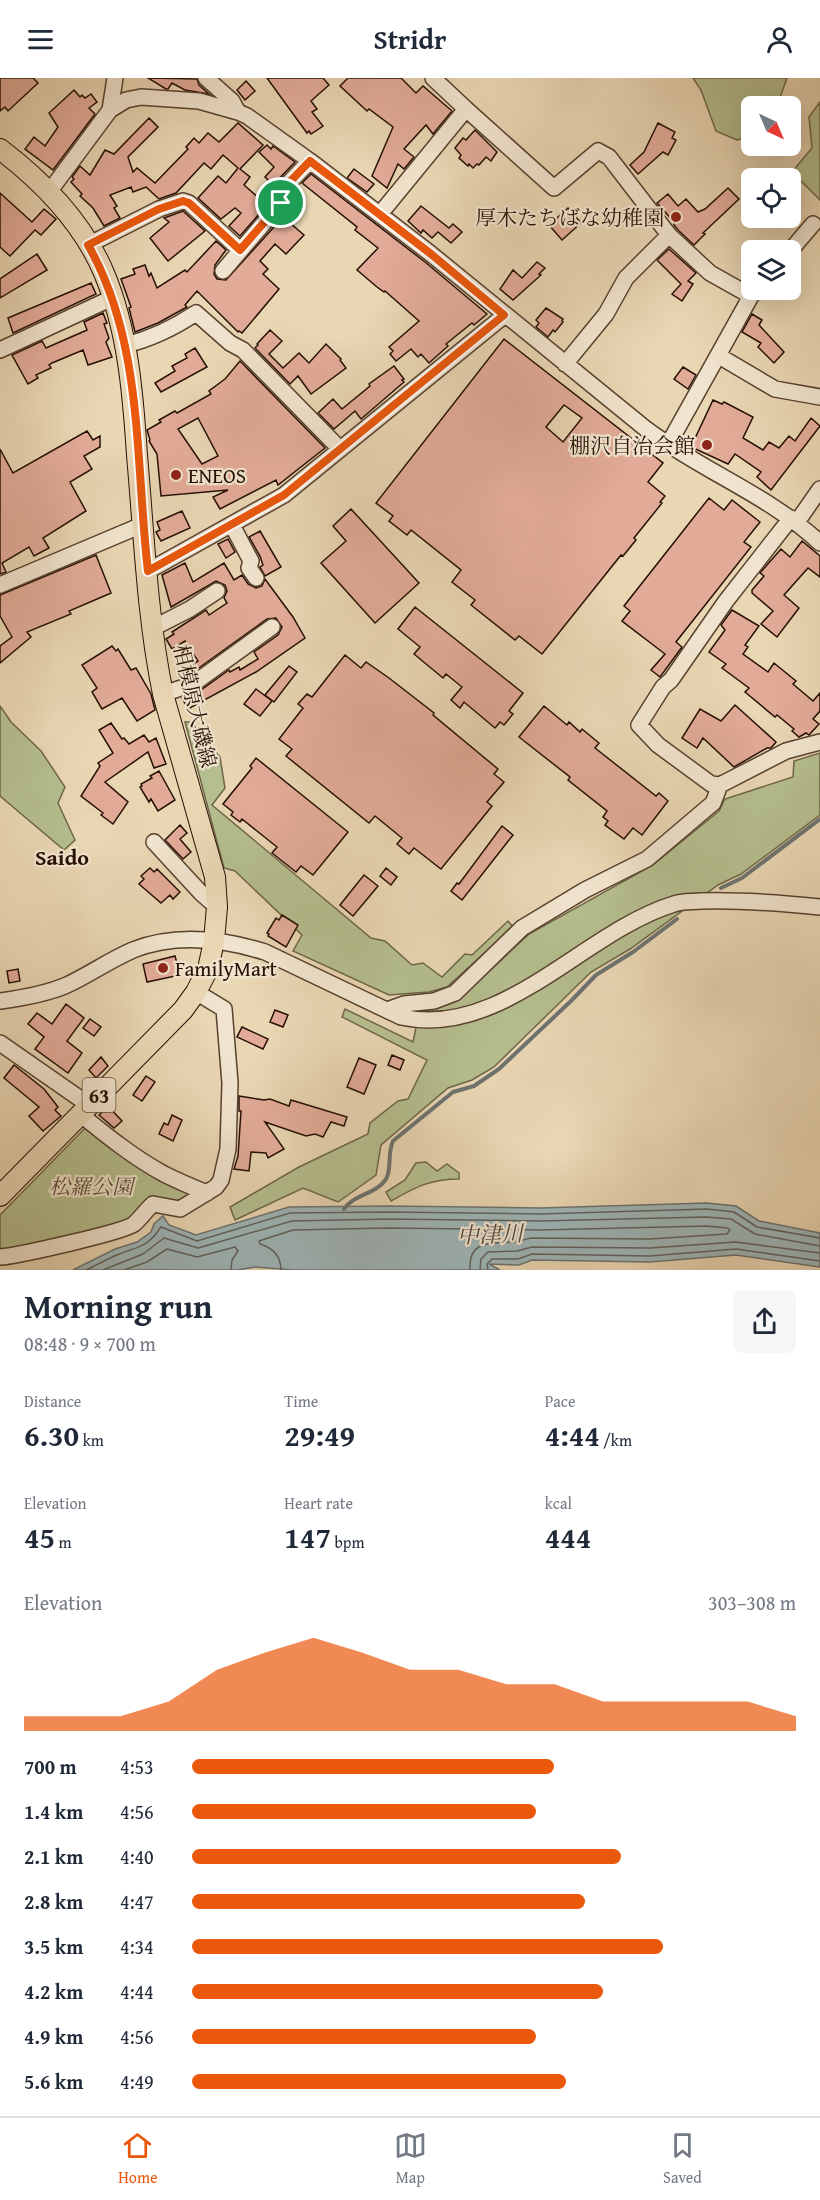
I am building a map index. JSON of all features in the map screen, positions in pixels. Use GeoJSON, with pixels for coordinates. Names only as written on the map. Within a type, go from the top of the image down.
{"type":"FeatureCollection","features":[{"type":"Feature","properties":{"kind":"main road","name":"相模原大磯線"},"geometry":{"type":"LineString","coordinates":[[0,149],[49,192],[64,209],[104,272],[112,298],[125,345],[132,393],[142,525],[163,694],[215,877],[217,907],[214,941],[208,969],[196,992],[172,1022],[0,1196]]}},
{"type":"Feature","properties":{"kind":"street"},"geometry":{"type":"LineString","coordinates":[[110,110],[115,78]]}},
{"type":"Feature","properties":{"kind":"street"},"geometry":{"type":"LineString","coordinates":[[206,78],[232,101],[238,112]]}},
{"type":"Feature","properties":{"kind":"street"},"geometry":{"type":"LineString","coordinates":[[433,78],[554,188],[598,152],[609,157],[669,235],[710,273],[741,287]]}},
{"type":"Feature","properties":{"kind":"street"},"geometry":{"type":"LineString","coordinates":[[49,192],[110,110],[126,100],[141,97],[199,101],[238,112],[310,161],[380,214],[668,445],[744,487],[794,520],[820,543]]}},
{"type":"Feature","properties":{"kind":"street"},"geometry":{"type":"LineString","coordinates":[[380,214],[466,109]]}},
{"type":"Feature","properties":{"kind":"street"},"geometry":{"type":"LineString","coordinates":[[223,271],[281,203],[279,193],[310,161]]}},
{"type":"Feature","properties":{"kind":"street"},"geometry":{"type":"LineString","coordinates":[[88,245],[159,209],[183,201],[189,203],[240,250]]}},
{"type":"Feature","properties":{"kind":"street"},"geometry":{"type":"LineString","coordinates":[[799,240],[813,224]]}},
{"type":"Feature","properties":{"kind":"street"},"geometry":{"type":"LineString","coordinates":[[565,364],[606,314],[626,278],[669,235]]}},
{"type":"Feature","properties":{"kind":"street"},"geometry":{"type":"LineString","coordinates":[[0,350],[112,298]]}},
{"type":"Feature","properties":{"kind":"street"},"geometry":{"type":"LineString","coordinates":[[668,445],[750,300]]}},
{"type":"Feature","properties":{"kind":"street"},"geometry":{"type":"LineString","coordinates":[[125,345],[143,341],[196,313],[243,350],[340,449]]}},
{"type":"Feature","properties":{"kind":"street"},"geometry":{"type":"LineString","coordinates":[[148,571],[284,495],[504,315]]}},
{"type":"Feature","properties":{"kind":"street"},"geometry":{"type":"LineString","coordinates":[[718,356],[775,389],[820,396]]}},
{"type":"Feature","properties":{"kind":"street"},"geometry":{"type":"LineString","coordinates":[[820,489],[726,601],[671,680],[663,687],[639,725],[658,745],[711,784],[720,785],[786,751],[820,742]]}},
{"type":"Feature","properties":{"kind":"street"},"geometry":{"type":"LineString","coordinates":[[0,585],[142,525]]}},
{"type":"Feature","properties":{"kind":"street"},"geometry":{"type":"LineString","coordinates":[[232,525],[255,559],[249,568],[256,578]]}},
{"type":"Feature","properties":{"kind":"street"},"geometry":{"type":"LineString","coordinates":[[153,628],[212,598]]}},
{"type":"Feature","properties":{"kind":"street"},"geometry":{"type":"LineString","coordinates":[[163,694],[193,684],[244,654],[272,627]]}},
{"type":"Feature","properties":{"kind":"street"},"geometry":{"type":"LineString","coordinates":[[387,1010],[404,1004],[434,1001],[455,993],[522,928],[585,890],[647,859],[713,803],[720,785]]}},
{"type":"Feature","properties":{"kind":"street"},"geometry":{"type":"LineString","coordinates":[[154,842],[217,907]]}},
{"type":"Feature","properties":{"kind":"street"},"geometry":{"type":"LineString","coordinates":[[0,1001],[45,993],[67,985],[134,950],[154,944],[179,940],[214,941],[249,946],[265,952],[401,1017],[452,1020],[491,1007],[638,919],[675,903],[722,900],[820,907]]}},
{"type":"Feature","properties":{"kind":"street"},"geometry":{"type":"LineString","coordinates":[[0,1257],[55,1247],[133,1225],[153,1204],[180,1209],[216,1187],[221,1180],[228,1149],[230,1083],[224,1010],[196,992]]}},
{"type":"Feature","properties":{"kind":"street"},"geometry":{"type":"LineString","coordinates":[[0,1042],[84,1110],[114,1142],[165,1174],[207,1193]]}},
{"type":"Feature","properties":{"kind":"green space"},"geometry":{"type":"Polygon","coordinates":[[[693,78],[787,78],[781,96],[741,96],[741,139],[737,140],[716,131],[701,90],[693,78]]]}},
{"type":"Feature","properties":{"kind":"green space"},"geometry":{"type":"Polygon","coordinates":[[[820,102],[820,200],[801,181],[801,168],[795,168],[812,148],[809,117],[820,102]]]}},
{"type":"Feature","properties":{"kind":"green space"},"geometry":{"type":"Polygon","coordinates":[[[0,706],[11,722],[41,751],[65,787],[58,803],[75,840],[64,850],[0,796],[0,706]]]}},
{"type":"Feature","properties":{"kind":"green space"},"geometry":{"type":"Polygon","coordinates":[[[185,722],[191,722],[220,757],[225,788],[212,805],[371,938],[385,941],[412,965],[423,963],[442,977],[465,954],[472,955],[508,921],[513,927],[447,987],[429,992],[389,995],[293,951],[302,935],[235,871],[224,868],[185,722]]]}},
{"type":"Feature","properties":{"kind":"green space"},"geometry":{"type":"Polygon","coordinates":[[[820,753],[820,815],[741,874],[718,885],[630,949],[591,972],[494,1067],[472,1080],[448,1088],[381,1145],[376,1175],[338,1202],[303,1188],[235,1220],[230,1207],[299,1167],[368,1134],[370,1123],[398,1101],[408,1099],[427,1060],[342,1017],[345,1009],[413,1042],[419,1013],[409,1007],[458,1000],[529,934],[653,865],[719,811],[725,799],[793,777],[794,761],[820,753]]]}},
{"type":"Feature","properties":{"kind":"green space","name":"松羅公園"},"geometry":{"type":"Polygon","coordinates":[[[87,1126],[195,1192],[178,1206],[153,1201],[129,1223],[0,1255],[0,1215],[87,1126]]]}},
{"type":"Feature","properties":{"kind":"green space"},"geometry":{"type":"Polygon","coordinates":[[[426,1162],[437,1171],[447,1164],[459,1173],[459,1179],[440,1180],[424,1185],[391,1201],[386,1192],[405,1180],[416,1163],[426,1162]]]}},
{"type":"Feature","properties":{"kind":"water","name":"中津川"},"geometry":{"type":"Polygon","coordinates":[[[707,1203],[736,1206],[759,1221],[820,1233],[820,1267],[736,1255],[650,1262],[532,1260],[519,1265],[489,1264],[500,1270],[293,1270],[255,1267],[238,1270],[73,1270],[115,1249],[137,1242],[151,1232],[154,1224],[163,1216],[169,1225],[196,1235],[289,1207],[540,1208],[707,1203]]]}},
{"type":"Feature","properties":{"kind":"building"},"geometry":{"type":"Polygon","coordinates":[[[0,78],[33,78],[38,83],[8,111],[5,107],[0,111],[0,78]]]}},
{"type":"Feature","properties":{"kind":"building"},"geometry":{"type":"Polygon","coordinates":[[[148,78],[197,79],[199,85],[209,94],[185,90],[172,83],[166,89],[148,78]]]}},
{"type":"Feature","properties":{"kind":"building"},"geometry":{"type":"Polygon","coordinates":[[[267,78],[323,78],[329,85],[311,101],[317,109],[312,112],[323,126],[311,134],[309,131],[307,133],[267,78]]]}},
{"type":"Feature","properties":{"kind":"building"},"geometry":{"type":"Polygon","coordinates":[[[348,78],[401,78],[416,93],[423,86],[452,111],[433,134],[426,125],[404,149],[414,157],[404,169],[398,164],[387,188],[372,176],[393,127],[369,109],[367,111],[340,86],[348,78]]]}},
{"type":"Feature","properties":{"kind":"building"},"geometry":{"type":"Polygon","coordinates":[[[246,81],[255,91],[245,100],[237,90],[246,81]]]}},
{"type":"Feature","properties":{"kind":"building"},"geometry":{"type":"Polygon","coordinates":[[[74,90],[80,97],[82,95],[85,98],[91,94],[97,102],[89,108],[95,114],[53,170],[25,149],[34,137],[45,146],[58,127],[49,113],[74,90]]]}},
{"type":"Feature","properties":{"kind":"building"},"geometry":{"type":"Polygon","coordinates":[[[149,118],[158,127],[128,157],[133,172],[137,168],[155,183],[188,149],[186,147],[194,138],[199,143],[208,133],[219,142],[238,123],[263,145],[240,169],[250,177],[244,185],[267,205],[240,236],[229,226],[241,213],[235,208],[221,219],[198,198],[218,176],[226,183],[238,168],[223,155],[211,169],[204,163],[176,193],[159,199],[146,187],[133,192],[131,187],[110,195],[117,206],[114,208],[120,218],[104,226],[93,208],[80,196],[82,194],[71,182],[80,166],[90,175],[105,150],[114,154],[149,118]]]}},
{"type":"Feature","properties":{"kind":"building"},"geometry":{"type":"Polygon","coordinates":[[[658,123],[675,132],[672,138],[676,140],[668,155],[663,152],[638,174],[630,165],[644,152],[658,123]]]}},
{"type":"Feature","properties":{"kind":"building"},"geometry":{"type":"Polygon","coordinates":[[[475,130],[497,152],[491,161],[486,157],[473,168],[459,158],[461,155],[455,148],[463,138],[466,140],[475,130]]]}},
{"type":"Feature","properties":{"kind":"building"},"geometry":{"type":"Polygon","coordinates":[[[267,145],[271,149],[273,146],[295,162],[273,185],[265,177],[274,167],[259,152],[267,145]]]}},
{"type":"Feature","properties":{"kind":"building"},"geometry":{"type":"Polygon","coordinates":[[[354,169],[374,184],[367,192],[347,178],[354,169]]]}},
{"type":"Feature","properties":{"kind":"building"},"geometry":{"type":"Polygon","coordinates":[[[311,174],[425,262],[487,314],[446,344],[448,346],[429,363],[421,354],[418,357],[411,349],[396,361],[390,354],[393,351],[389,347],[419,321],[357,270],[378,248],[355,230],[357,227],[302,183],[311,174]]]}},
{"type":"Feature","properties":{"kind":"building"},"geometry":{"type":"Polygon","coordinates":[[[728,188],[739,199],[703,233],[705,234],[694,245],[678,230],[657,203],[668,194],[678,206],[686,199],[698,212],[705,209],[728,188]]]}},
{"type":"Feature","properties":{"kind":"building"},"geometry":{"type":"Polygon","coordinates":[[[0,193],[32,222],[44,209],[56,219],[41,235],[35,230],[10,256],[0,247],[0,193]]]}},
{"type":"Feature","properties":{"kind":"building"},"geometry":{"type":"Polygon","coordinates":[[[421,206],[449,228],[453,224],[462,232],[451,243],[438,232],[432,238],[423,230],[421,233],[408,221],[421,206]]]}},
{"type":"Feature","properties":{"kind":"building"},"geometry":{"type":"Polygon","coordinates":[[[568,208],[581,223],[562,240],[549,225],[568,208]]]}},
{"type":"Feature","properties":{"kind":"building"},"geometry":{"type":"Polygon","coordinates":[[[183,211],[205,231],[168,261],[150,238],[169,222],[164,218],[183,211]]]}},
{"type":"Feature","properties":{"kind":"building"},"geometry":{"type":"Polygon","coordinates":[[[283,217],[304,235],[286,254],[275,244],[260,261],[268,269],[263,274],[279,289],[242,333],[238,332],[197,291],[185,305],[187,307],[158,323],[135,332],[129,308],[131,307],[121,279],[135,274],[133,269],[145,265],[157,288],[185,270],[187,272],[216,241],[226,250],[215,265],[214,274],[217,279],[226,280],[283,217]]]}},
{"type":"Feature","properties":{"kind":"building"},"geometry":{"type":"Polygon","coordinates":[[[669,249],[696,273],[688,281],[693,284],[682,301],[672,294],[681,284],[657,260],[669,249]]]}},
{"type":"Feature","properties":{"kind":"building"},"geometry":{"type":"Polygon","coordinates":[[[37,254],[47,270],[0,298],[0,279],[37,254]]]}},
{"type":"Feature","properties":{"kind":"building"},"geometry":{"type":"Polygon","coordinates":[[[537,262],[545,268],[539,274],[541,275],[513,300],[500,289],[513,270],[522,278],[537,262]]]}},
{"type":"Feature","properties":{"kind":"building"},"geometry":{"type":"Polygon","coordinates":[[[91,283],[96,294],[13,333],[8,318],[91,283]]]}},
{"type":"Feature","properties":{"kind":"building"},"geometry":{"type":"Polygon","coordinates":[[[546,308],[563,319],[555,332],[553,330],[548,337],[536,327],[539,323],[536,320],[546,308]]]}},
{"type":"Feature","properties":{"kind":"building"},"geometry":{"type":"Polygon","coordinates":[[[103,313],[109,338],[106,342],[112,357],[88,365],[83,350],[52,363],[49,365],[51,368],[36,375],[38,378],[28,384],[12,355],[42,341],[46,348],[87,330],[84,322],[103,313]]]}},
{"type":"Feature","properties":{"kind":"building"},"geometry":{"type":"Polygon","coordinates":[[[752,314],[762,320],[759,325],[784,352],[774,363],[758,347],[761,343],[742,332],[752,314]]]}},
{"type":"Feature","properties":{"kind":"building"},"geometry":{"type":"Polygon","coordinates":[[[270,330],[282,341],[269,354],[283,368],[299,353],[309,363],[326,344],[341,359],[346,368],[311,394],[298,376],[290,384],[255,348],[270,330]]]}},
{"type":"Feature","properties":{"kind":"building"},"geometry":{"type":"Polygon","coordinates":[[[504,339],[663,463],[648,482],[665,496],[660,502],[662,503],[634,538],[636,540],[623,556],[621,555],[542,654],[519,636],[515,640],[471,605],[475,600],[452,582],[461,570],[411,530],[407,535],[389,521],[393,516],[376,503],[504,339]],[[564,405],[546,427],[563,442],[582,418],[564,405]]]}},
{"type":"Feature","properties":{"kind":"building"},"geometry":{"type":"Polygon","coordinates":[[[195,348],[207,367],[161,392],[155,383],[175,371],[172,366],[187,358],[185,354],[195,348]]]}},
{"type":"Feature","properties":{"kind":"building"},"geometry":{"type":"Polygon","coordinates":[[[240,361],[325,448],[278,485],[276,480],[220,509],[213,497],[228,490],[161,496],[157,454],[149,441],[147,430],[175,411],[177,413],[211,394],[209,391],[225,379],[240,361]],[[198,418],[178,429],[202,464],[218,456],[198,418]]]}},
{"type":"Feature","properties":{"kind":"building"},"geometry":{"type":"Polygon","coordinates":[[[394,366],[404,382],[361,419],[355,411],[334,429],[318,413],[333,399],[342,409],[370,386],[369,384],[394,366]]]}},
{"type":"Feature","properties":{"kind":"building"},"geometry":{"type":"Polygon","coordinates":[[[683,367],[696,375],[688,389],[674,379],[683,367]]]}},
{"type":"Feature","properties":{"kind":"building"},"geometry":{"type":"Polygon","coordinates":[[[713,400],[722,404],[724,402],[753,417],[743,438],[763,450],[769,442],[779,448],[789,436],[795,441],[811,418],[820,426],[771,490],[757,477],[761,472],[735,454],[728,464],[691,447],[713,400]]]}},
{"type":"Feature","properties":{"kind":"building"},"geometry":{"type":"Polygon","coordinates":[[[87,431],[93,440],[100,436],[100,447],[84,456],[92,469],[70,482],[86,511],[43,538],[49,548],[34,556],[29,547],[2,563],[6,572],[0,574],[0,449],[13,473],[87,431]]]}},
{"type":"Feature","properties":{"kind":"building"},"geometry":{"type":"Polygon","coordinates":[[[709,498],[724,510],[732,500],[760,522],[744,542],[751,547],[676,642],[682,647],[660,677],[651,670],[665,654],[622,621],[630,611],[624,606],[709,498]]]}},
{"type":"Feature","properties":{"kind":"building"},"geometry":{"type":"Polygon","coordinates":[[[351,509],[419,583],[375,623],[321,563],[346,541],[333,526],[351,509]]]}},
{"type":"Feature","properties":{"kind":"building"},"geometry":{"type":"Polygon","coordinates":[[[182,511],[190,528],[161,541],[156,532],[160,530],[157,522],[182,511]]]}},
{"type":"Feature","properties":{"kind":"building"},"geometry":{"type":"Polygon","coordinates":[[[260,531],[281,567],[265,576],[260,567],[263,565],[260,556],[249,537],[260,531]]]}},
{"type":"Feature","properties":{"kind":"building"},"geometry":{"type":"Polygon","coordinates":[[[228,539],[235,552],[226,558],[218,544],[228,539]]]}},
{"type":"Feature","properties":{"kind":"building"},"geometry":{"type":"Polygon","coordinates":[[[802,541],[820,556],[820,577],[808,568],[784,595],[799,608],[777,637],[761,624],[773,611],[752,593],[752,590],[764,576],[760,573],[781,549],[790,557],[802,541]]]}},
{"type":"Feature","properties":{"kind":"building"},"geometry":{"type":"Polygon","coordinates":[[[96,555],[111,593],[69,611],[71,614],[27,632],[31,637],[0,663],[0,646],[12,637],[0,616],[0,595],[96,555]]]}},
{"type":"Feature","properties":{"kind":"building"},"geometry":{"type":"Polygon","coordinates":[[[185,563],[193,582],[224,563],[234,580],[242,575],[248,584],[256,588],[262,586],[265,579],[293,617],[305,638],[256,672],[188,709],[182,698],[198,692],[229,670],[230,672],[239,667],[240,670],[258,659],[254,652],[278,635],[282,627],[276,618],[267,619],[189,675],[185,669],[198,661],[185,641],[172,649],[166,639],[174,634],[172,632],[206,610],[209,615],[227,603],[224,598],[227,591],[225,585],[216,581],[171,607],[162,575],[185,563]]]}},
{"type":"Feature","properties":{"kind":"building"},"geometry":{"type":"Polygon","coordinates":[[[415,607],[523,693],[509,711],[513,714],[504,725],[500,722],[495,728],[464,702],[460,708],[451,700],[462,687],[446,674],[443,678],[414,654],[420,647],[398,629],[415,607]]]}},
{"type":"Feature","properties":{"kind":"building"},"geometry":{"type":"Polygon","coordinates":[[[732,610],[759,626],[745,645],[748,647],[743,654],[768,672],[774,663],[796,681],[793,684],[813,701],[820,693],[820,711],[813,719],[819,724],[809,735],[806,733],[799,737],[792,731],[794,729],[777,715],[775,717],[745,692],[749,688],[722,668],[726,664],[709,652],[725,630],[721,625],[732,610]]]}},
{"type":"Feature","properties":{"kind":"building"},"geometry":{"type":"Polygon","coordinates":[[[112,646],[116,651],[118,649],[131,670],[136,668],[151,694],[155,710],[137,721],[122,698],[102,709],[92,692],[97,688],[82,665],[112,646]]]}},
{"type":"Feature","properties":{"kind":"building"},"geometry":{"type":"Polygon","coordinates":[[[345,655],[361,668],[366,662],[434,713],[433,715],[498,769],[494,774],[504,782],[487,802],[492,806],[441,869],[414,848],[409,854],[397,844],[402,838],[375,816],[369,823],[286,756],[292,749],[279,739],[303,708],[298,704],[307,694],[312,697],[345,655]]]}},
{"type":"Feature","properties":{"kind":"building"},"geometry":{"type":"Polygon","coordinates":[[[289,666],[297,672],[274,702],[265,695],[289,666]]]}},
{"type":"Feature","properties":{"kind":"building"},"geometry":{"type":"Polygon","coordinates":[[[256,689],[272,701],[260,716],[244,704],[256,689]]]}},
{"type":"Feature","properties":{"kind":"building"},"geometry":{"type":"Polygon","coordinates":[[[735,705],[776,742],[771,748],[767,748],[734,767],[703,738],[697,748],[682,738],[700,709],[721,721],[735,705]]]}},
{"type":"Feature","properties":{"kind":"building"},"geometry":{"type":"Polygon","coordinates":[[[544,706],[567,725],[569,722],[580,732],[582,729],[599,743],[595,748],[656,796],[659,793],[668,801],[642,835],[633,828],[624,839],[605,825],[608,821],[603,817],[607,811],[568,780],[570,777],[519,737],[544,706]]]}},
{"type":"Feature","properties":{"kind":"building"},"geometry":{"type":"Polygon","coordinates":[[[111,723],[122,739],[124,738],[129,744],[144,735],[149,742],[156,738],[166,764],[154,768],[148,752],[105,782],[128,802],[113,824],[81,796],[100,766],[98,763],[113,753],[99,730],[111,723]]]}},
{"type":"Feature","properties":{"kind":"building"},"geometry":{"type":"Polygon","coordinates":[[[256,758],[348,832],[313,875],[301,866],[296,872],[272,853],[277,847],[242,819],[240,822],[231,815],[233,812],[223,804],[252,768],[250,766],[256,758]]]}},
{"type":"Feature","properties":{"kind":"building"},"geometry":{"type":"Polygon","coordinates":[[[159,771],[175,800],[158,811],[140,787],[152,778],[150,776],[159,771]]]}},
{"type":"Feature","properties":{"kind":"building"},"geometry":{"type":"Polygon","coordinates":[[[180,825],[187,833],[180,839],[191,852],[183,859],[165,840],[180,825]]]}},
{"type":"Feature","properties":{"kind":"building"},"geometry":{"type":"Polygon","coordinates":[[[502,826],[513,835],[462,900],[451,891],[457,883],[459,884],[502,826]]]}},
{"type":"Feature","properties":{"kind":"building"},"geometry":{"type":"Polygon","coordinates":[[[150,868],[154,872],[157,869],[180,892],[173,899],[170,895],[161,903],[139,884],[144,879],[141,876],[150,868]]]}},
{"type":"Feature","properties":{"kind":"building"},"geometry":{"type":"Polygon","coordinates":[[[386,868],[397,877],[391,885],[380,876],[386,868]]]}},
{"type":"Feature","properties":{"kind":"building"},"geometry":{"type":"Polygon","coordinates":[[[364,875],[378,886],[353,916],[340,905],[364,875]]]}},
{"type":"Feature","properties":{"kind":"building"},"geometry":{"type":"Polygon","coordinates":[[[282,915],[298,925],[286,947],[268,936],[267,933],[276,918],[279,920],[282,915]]]}},
{"type":"Feature","properties":{"kind":"building"},"geometry":{"type":"Polygon","coordinates":[[[175,956],[180,975],[147,982],[143,964],[175,956]]]}},
{"type":"Feature","properties":{"kind":"building"},"geometry":{"type":"Polygon","coordinates":[[[18,969],[20,981],[9,983],[7,971],[18,969]]]}},
{"type":"Feature","properties":{"kind":"building"},"geometry":{"type":"Polygon","coordinates":[[[66,1004],[84,1018],[67,1041],[82,1053],[68,1073],[35,1049],[44,1037],[28,1024],[37,1013],[52,1024],[66,1004]]]}},
{"type":"Feature","properties":{"kind":"building"},"geometry":{"type":"Polygon","coordinates":[[[275,1010],[288,1015],[283,1027],[270,1022],[275,1010]]]}},
{"type":"Feature","properties":{"kind":"building"},"geometry":{"type":"Polygon","coordinates":[[[90,1019],[101,1027],[94,1036],[83,1028],[90,1019]]]}},
{"type":"Feature","properties":{"kind":"building"},"geometry":{"type":"Polygon","coordinates":[[[242,1027],[268,1039],[263,1049],[237,1037],[242,1027]]]}},
{"type":"Feature","properties":{"kind":"building"},"geometry":{"type":"Polygon","coordinates":[[[392,1055],[404,1060],[400,1070],[388,1065],[392,1055]]]}},
{"type":"Feature","properties":{"kind":"building"},"geometry":{"type":"Polygon","coordinates":[[[101,1057],[108,1066],[96,1078],[89,1070],[101,1057]]]}},
{"type":"Feature","properties":{"kind":"building"},"geometry":{"type":"Polygon","coordinates":[[[359,1058],[376,1065],[364,1094],[347,1087],[359,1058]]]}},
{"type":"Feature","properties":{"kind":"building"},"geometry":{"type":"Polygon","coordinates":[[[14,1065],[44,1089],[58,1107],[55,1110],[61,1116],[43,1131],[29,1116],[39,1107],[4,1078],[14,1065]]]}},
{"type":"Feature","properties":{"kind":"building"},"geometry":{"type":"Polygon","coordinates":[[[146,1076],[155,1082],[142,1101],[133,1095],[146,1076]]]}},
{"type":"Feature","properties":{"kind":"building"},"geometry":{"type":"Polygon","coordinates":[[[239,1096],[270,1099],[289,1106],[291,1100],[347,1117],[344,1126],[331,1122],[323,1137],[315,1134],[306,1136],[265,1122],[284,1149],[268,1158],[266,1153],[251,1152],[249,1171],[234,1169],[238,1156],[241,1111],[239,1111],[239,1096]]]}},
{"type":"Feature","properties":{"kind":"building"},"geometry":{"type":"Polygon","coordinates":[[[108,1106],[122,1121],[114,1128],[99,1115],[108,1106]]]}},
{"type":"Feature","properties":{"kind":"building"},"geometry":{"type":"Polygon","coordinates":[[[172,1115],[182,1120],[173,1141],[159,1134],[164,1123],[168,1125],[172,1115]]]}},
{"type":"Feature","properties":{"kind":"waterway"},"geometry":{"type":"LineString","coordinates":[[721,888],[742,878],[820,819]]}},
{"type":"Feature","properties":{"kind":"waterway"},"geometry":{"type":"LineString","coordinates":[[344,1209],[354,1200],[377,1188],[386,1179],[393,1141],[453,1092],[474,1086],[499,1069],[596,975],[633,952],[677,919]]}},
{"type":"Feature","properties":{"kind":"place","name":"厚木たちばな幼稚園"},"geometry":{"type":"Point","coordinates":[676,217]}},
{"type":"Feature","properties":{"kind":"place","name":"棚沢自治会館"},"geometry":{"type":"Point","coordinates":[707,445]}},
{"type":"Feature","properties":{"kind":"place","name":"ENEOS"},"geometry":{"type":"Point","coordinates":[176,475]}},
{"type":"Feature","properties":{"kind":"place","name":"FamilyMart"},"geometry":{"type":"Point","coordinates":[163,968]}},
{"type":"Feature","properties":{"kind":"district","name":"Saido"},"geometry":{"type":"Point","coordinates":[62,857]}},
{"type":"Feature","properties":{"kind":"route"},"geometry":{"type":"LineString","coordinates":[[310,161],[431,254],[504,315],[284,495],[148,571],[142,525],[132,393],[125,345],[120,321],[104,272],[88,245],[159,209],[183,201],[189,203],[240,250],[281,203],[279,193],[310,161]]}}]}
